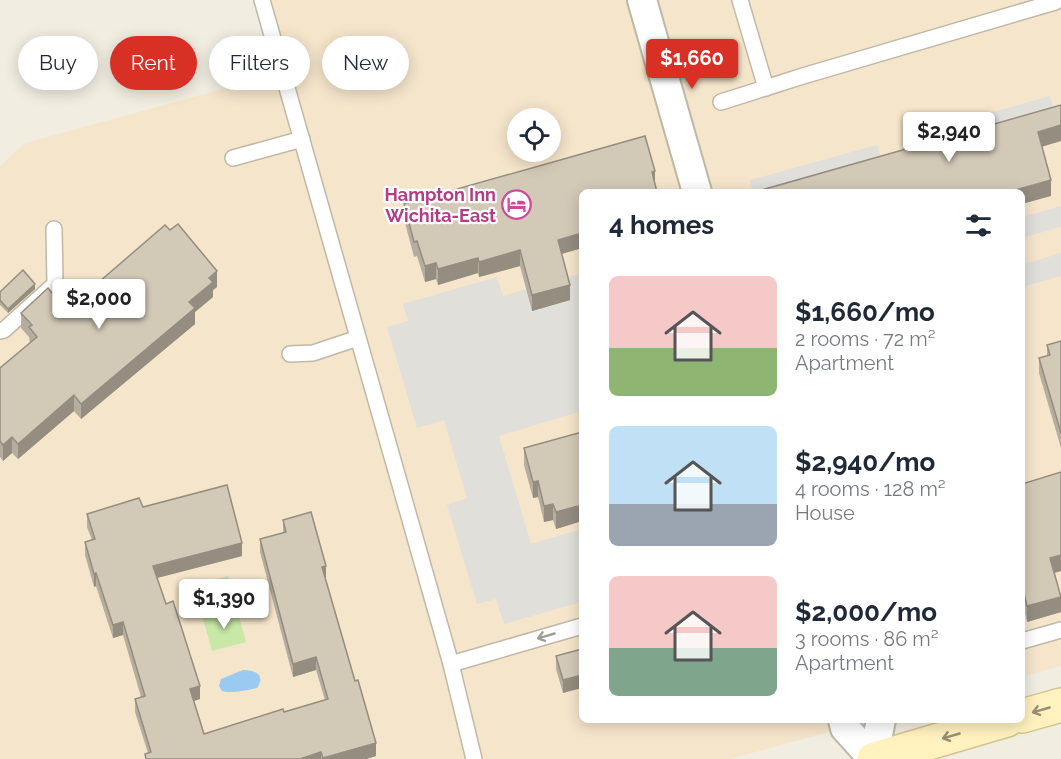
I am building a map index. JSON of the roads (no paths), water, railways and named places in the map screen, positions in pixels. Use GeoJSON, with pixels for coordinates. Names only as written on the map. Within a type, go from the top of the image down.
{"type":"FeatureCollection","features":[{"type":"Feature","properties":{"kind":"main road"},"geometry":{"type":"LineString","coordinates":[[1025,715],[1061,705]]}},
{"type":"Feature","properties":{"kind":"main road"},"geometry":{"type":"LineString","coordinates":[[874,759],[997,723]]}},
{"type":"Feature","properties":{"kind":"street"},"geometry":{"type":"LineString","coordinates":[[642,0],[696,189]]}},
{"type":"Feature","properties":{"kind":"street"},"geometry":{"type":"LineString","coordinates":[[844,723],[845,728],[874,759]]}},
{"type":"Feature","properties":{"kind":"street"},"geometry":{"type":"LineString","coordinates":[[874,759],[880,723]]}},
{"type":"Feature","properties":{"kind":"lane"},"geometry":{"type":"LineString","coordinates":[[262,0],[451,664],[474,759]]}},
{"type":"Feature","properties":{"kind":"lane"},"geometry":{"type":"LineString","coordinates":[[741,0],[766,88]]}},
{"type":"Feature","properties":{"kind":"lane"},"geometry":{"type":"LineString","coordinates":[[721,102],[1055,2],[1055,0]]}},
{"type":"Feature","properties":{"kind":"lane"},"geometry":{"type":"LineString","coordinates":[[233,158],[302,139]]}},
{"type":"Feature","properties":{"kind":"lane"},"geometry":{"type":"LineString","coordinates":[[0,331],[4,330],[55,284],[54,229]]}},
{"type":"Feature","properties":{"kind":"lane"},"geometry":{"type":"LineString","coordinates":[[290,354],[313,352],[358,338]]}},
{"type":"Feature","properties":{"kind":"lane"},"geometry":{"type":"LineString","coordinates":[[451,664],[579,627]]}},
{"type":"Feature","properties":{"kind":"lane"},"geometry":{"type":"LineString","coordinates":[[1025,640],[1061,630]]}},
{"type":"Feature","properties":{"kind":"water"},"geometry":{"type":"Polygon","coordinates":[[[243,670],[258,674],[260,680],[257,688],[234,692],[222,691],[219,686],[221,679],[243,670]]]}},
{"type":"Feature","properties":{"kind":"place","name":"Hampton Inn Wichita-East"},"geometry":{"type":"Point","coordinates":[517,205]}}]}
